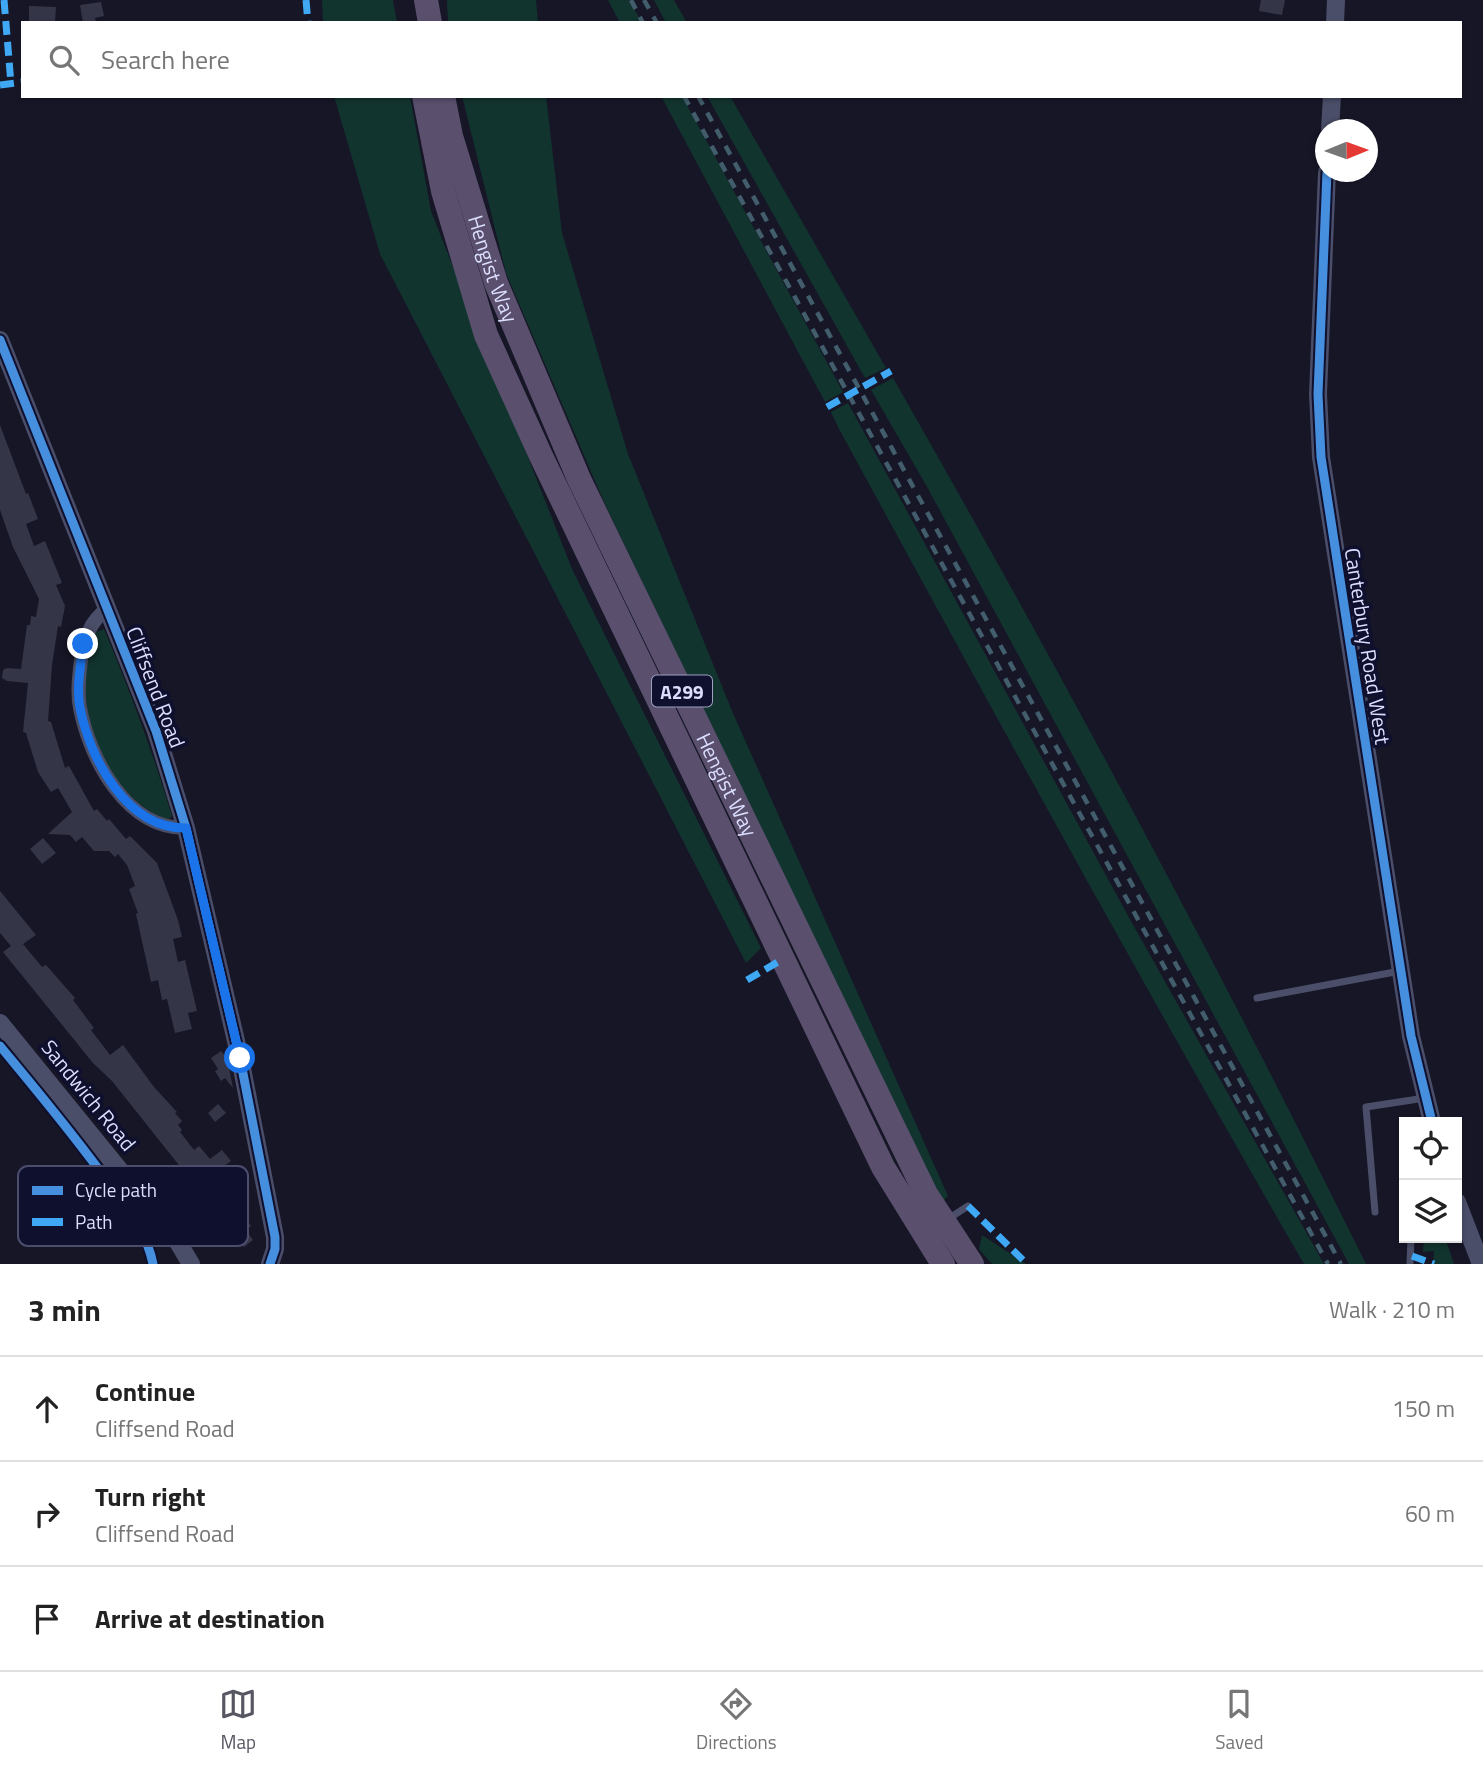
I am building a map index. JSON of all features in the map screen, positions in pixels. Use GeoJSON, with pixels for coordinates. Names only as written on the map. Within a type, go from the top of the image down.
{"type":"FeatureCollection","features":[{"type":"Feature","properties":{"kind":"highway"},"geometry":{"type":"LineString","coordinates":[[409,0],[412,21]]}},
{"type":"Feature","properties":{"kind":"highway"},"geometry":{"type":"LineString","coordinates":[[426,0],[430,21]]}},
{"type":"Feature","properties":{"kind":"highway","name":"Hengist Way"},"geometry":{"type":"LineString","coordinates":[[424,98],[443,191],[486,335],[541,456],[883,1167],[943,1264]]}},
{"type":"Feature","properties":{"kind":"highway","name":"Hengist Way"},"geometry":{"type":"LineString","coordinates":[[443,98],[451,136],[496,283],[579,479],[926,1194],[972,1264]]}},
{"type":"Feature","properties":{"kind":"street"},"geometry":{"type":"LineString","coordinates":[[1335,21],[1336,0]]}},
{"type":"Feature","properties":{"kind":"street"},"geometry":{"type":"LineString","coordinates":[[1331,119],[1332,98]]}},
{"type":"Feature","properties":{"kind":"street","name":"Canterbury Road West"},"geometry":{"type":"LineString","coordinates":[[1326,182],[1319,430],[1410,1036],[1431,1117]]}},
{"type":"Feature","properties":{"kind":"street","name":"Cliffsend Road"},"geometry":{"type":"LineString","coordinates":[[0,340],[156,731],[186,828],[240,1058],[275,1237],[275,1249],[270,1264]]}},
{"type":"Feature","properties":{"kind":"street","name":"Cliffsend Road"},"geometry":{"type":"LineString","coordinates":[[107,610],[95,618],[83,644],[79,678],[80,707],[89,741],[103,772],[125,799],[150,819],[170,828],[186,828]]}},
{"type":"Feature","properties":{"kind":"street","name":"Sandwich Road"},"geometry":{"type":"LineString","coordinates":[[0,1023],[116,1166]]}},
{"type":"Feature","properties":{"kind":"street"},"geometry":{"type":"LineString","coordinates":[[1462,1215],[1481,1264]]}},
{"type":"Feature","properties":{"kind":"street","name":"Sandwich Road"},"geometry":{"type":"LineString","coordinates":[[180,1246],[191,1264]]}},
{"type":"Feature","properties":{"kind":"lane"},"geometry":{"type":"LineString","coordinates":[[1257,998],[1400,971]]}},
{"type":"Feature","properties":{"kind":"lane"},"geometry":{"type":"LineString","coordinates":[[1375,1212],[1366,1107],[1426,1098]]}},
{"type":"Feature","properties":{"kind":"lane"},"geometry":{"type":"LineString","coordinates":[[944,1223],[968,1206]]}},
{"type":"Feature","properties":{"kind":"lane"},"geometry":{"type":"LineString","coordinates":[[1410,1264],[1411,1243]]}},
{"type":"Feature","properties":{"kind":"green space"},"geometry":{"type":"Polygon","coordinates":[[[322,0],[393,0],[397,21],[323,21],[322,0]]]}},
{"type":"Feature","properties":{"kind":"green space"},"geometry":{"type":"Polygon","coordinates":[[[447,0],[536,0],[538,21],[448,21],[447,0]]]}},
{"type":"Feature","properties":{"kind":"green space"},"geometry":{"type":"Polygon","coordinates":[[[608,0],[629,0],[641,21],[619,21],[608,0]]]}},
{"type":"Feature","properties":{"kind":"green space"},"geometry":{"type":"Polygon","coordinates":[[[654,0],[674,0],[686,21],[665,21],[654,0]]]}},
{"type":"Feature","properties":{"kind":"green space"},"geometry":{"type":"Polygon","coordinates":[[[335,98],[410,98],[431,211],[572,569],[761,948],[746,963],[380,254],[335,98]]]}},
{"type":"Feature","properties":{"kind":"green space"},"geometry":{"type":"Polygon","coordinates":[[[462,98],[546,98],[562,233],[628,454],[732,711],[948,1196],[940,1204],[604,502],[506,273],[462,98]]]}},
{"type":"Feature","properties":{"kind":"green space"},"geometry":{"type":"Polygon","coordinates":[[[662,98],[683,98],[843,392],[825,402],[662,98]]]}},
{"type":"Feature","properties":{"kind":"green space"},"geometry":{"type":"Polygon","coordinates":[[[708,98],[731,98],[886,368],[865,378],[708,98]]]}},
{"type":"Feature","properties":{"kind":"green space"},"geometry":{"type":"Polygon","coordinates":[[[893,378],[1136,817],[1366,1264],[1349,1264],[926,485],[871,390],[893,378]]]}},
{"type":"Feature","properties":{"kind":"green space"},"geometry":{"type":"Polygon","coordinates":[[[848,403],[1132,923],[1324,1264],[1304,1264],[1068,847],[838,427],[831,412],[848,403]]]}},
{"type":"Feature","properties":{"kind":"green space"},"geometry":{"type":"Polygon","coordinates":[[[104,629],[157,769],[172,816],[168,820],[155,815],[126,792],[111,773],[91,728],[86,704],[87,656],[94,633],[104,629]]]}},
{"type":"Feature","properties":{"kind":"green space"},"geometry":{"type":"Polygon","coordinates":[[[982,1235],[1026,1264],[992,1264],[979,1249],[982,1235]]]}},
{"type":"Feature","properties":{"kind":"green space"},"geometry":{"type":"Polygon","coordinates":[[[1424,1243],[1447,1243],[1454,1264],[1433,1264],[1434,1251],[1423,1252],[1424,1243]]]}},
{"type":"Feature","properties":{"kind":"building"},"geometry":{"type":"Polygon","coordinates":[[[1261,0],[1285,0],[1282,15],[1259,11],[1261,0]]]}},
{"type":"Feature","properties":{"kind":"building"},"geometry":{"type":"Polygon","coordinates":[[[101,2],[104,16],[95,18],[96,21],[83,21],[80,5],[101,2]]]}},
{"type":"Feature","properties":{"kind":"building"},"geometry":{"type":"Polygon","coordinates":[[[29,6],[56,7],[55,21],[29,21],[29,6]]]}},
{"type":"Feature","properties":{"kind":"building"},"geometry":{"type":"Polygon","coordinates":[[[0,425],[38,519],[26,524],[34,546],[45,541],[62,583],[56,585],[65,606],[61,627],[58,626],[52,665],[48,721],[51,722],[65,768],[69,766],[94,811],[97,809],[107,821],[109,819],[126,839],[130,836],[157,863],[182,937],[173,939],[178,962],[185,960],[197,1011],[188,1013],[192,1029],[175,1033],[167,999],[162,1000],[158,980],[151,982],[136,914],[138,913],[129,889],[135,886],[127,865],[118,854],[115,857],[109,851],[94,851],[82,837],[76,842],[70,835],[48,834],[72,812],[58,788],[51,792],[38,772],[26,733],[23,732],[28,683],[2,678],[3,670],[7,668],[21,669],[27,625],[30,625],[31,616],[36,617],[39,599],[13,547],[0,510],[0,425]]]}},
{"type":"Feature","properties":{"kind":"building"},"geometry":{"type":"Polygon","coordinates":[[[43,838],[56,853],[42,864],[30,849],[43,838]]]}},
{"type":"Feature","properties":{"kind":"building"},"geometry":{"type":"Polygon","coordinates":[[[0,891],[36,935],[23,944],[42,967],[46,965],[75,998],[73,1000],[94,1028],[91,1030],[110,1055],[123,1045],[154,1087],[177,1112],[175,1113],[182,1121],[178,1125],[182,1130],[180,1132],[194,1150],[199,1146],[210,1159],[222,1150],[231,1161],[224,1166],[180,1166],[3,952],[11,946],[0,933],[0,891]]]}},
{"type":"Feature","properties":{"kind":"building"},"geometry":{"type":"Polygon","coordinates":[[[221,1051],[227,1058],[233,1088],[225,1078],[221,1081],[215,1071],[218,1069],[211,1058],[221,1051]]]}},
{"type":"Feature","properties":{"kind":"building"},"geometry":{"type":"Polygon","coordinates":[[[218,1104],[226,1113],[215,1122],[208,1113],[218,1104]]]}},
{"type":"Feature","properties":{"kind":"railway"},"geometry":{"type":"LineString","coordinates":[[631,0],[642,21]]}},
{"type":"Feature","properties":{"kind":"railway"},"geometry":{"type":"LineString","coordinates":[[644,0],[656,21]]}},
{"type":"Feature","properties":{"kind":"railway"},"geometry":{"type":"LineString","coordinates":[[685,98],[1328,1264]]}},
{"type":"Feature","properties":{"kind":"railway"},"geometry":{"type":"LineString","coordinates":[[699,98],[1341,1264]]}},
{"type":"Feature","properties":{"kind":"marked path"},"geometry":{"type":"LineString","coordinates":[[4,0],[11,84]]}},
{"type":"Feature","properties":{"kind":"marked path"},"geometry":{"type":"LineString","coordinates":[[306,0],[308,21]]}},
{"type":"Feature","properties":{"kind":"marked path"},"geometry":{"type":"LineString","coordinates":[[0,85],[21,82]]}},
{"type":"Feature","properties":{"kind":"marked path"},"geometry":{"type":"LineString","coordinates":[[827,407],[891,371]]}},
{"type":"Feature","properties":{"kind":"marked path"},"geometry":{"type":"LineString","coordinates":[[747,980],[783,959]]}},
{"type":"Feature","properties":{"kind":"marked path"},"geometry":{"type":"LineString","coordinates":[[968,1206],[1027,1264]]}},
{"type":"Feature","properties":{"kind":"marked path"},"geometry":{"type":"LineString","coordinates":[[1412,1256],[1434,1264]]}},
{"type":"Feature","properties":{"kind":"cycle path"},"geometry":{"type":"LineString","coordinates":[[1327,182],[1318,394],[1321,457],[1411,1036],[1431,1117]]}},
{"type":"Feature","properties":{"kind":"cycle path"},"geometry":{"type":"LineString","coordinates":[[0,340],[156,731],[186,828],[240,1058],[275,1237],[275,1249],[270,1264]]}},
{"type":"Feature","properties":{"kind":"cycle path"},"geometry":{"type":"LineString","coordinates":[[0,1046],[96,1166]]}},
{"type":"Feature","properties":{"kind":"cycle path"},"geometry":{"type":"LineString","coordinates":[[147,1246],[153,1264]]}},
{"type":"Feature","properties":{"kind":"route"},"geometry":{"type":"LineString","coordinates":[[83,644],[79,678],[80,707],[89,741],[103,772],[125,799],[150,819],[170,828],[186,828],[240,1058]]}}]}
